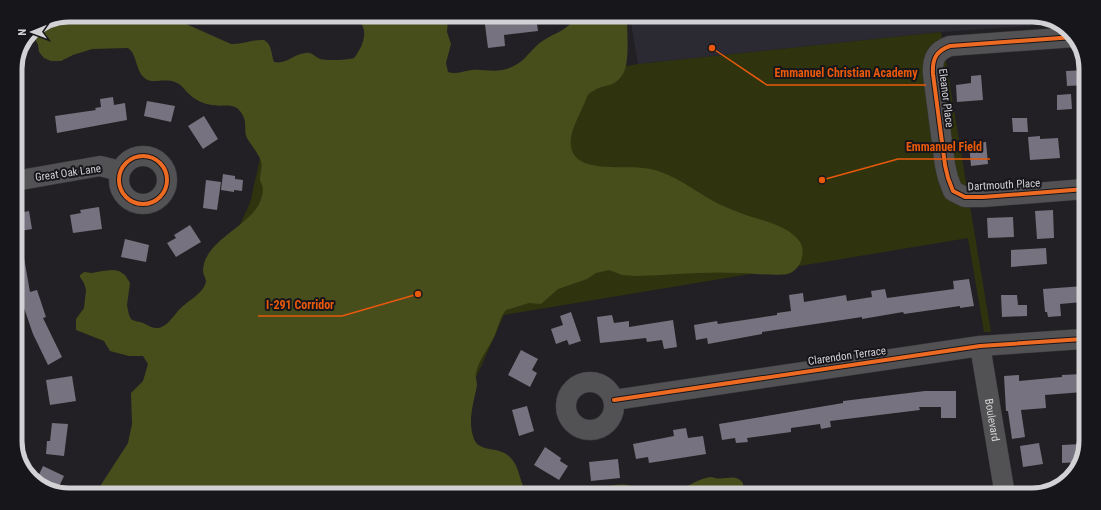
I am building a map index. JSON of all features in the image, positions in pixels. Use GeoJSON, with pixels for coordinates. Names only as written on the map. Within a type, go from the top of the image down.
{"type":"FeatureCollection","features":[{"type":"Feature","properties":{"kind":"street","name":"Eleanor Place"},"geometry":{"type":"LineString","coordinates":[[945,165],[932,63],[938,53],[943,48],[950,46],[1066,37]]}},
{"type":"Feature","properties":{"kind":"street","name":"Dartmouth Place"},"geometry":{"type":"LineString","coordinates":[[945,165],[953,191],[965,197],[1079,189]]}},
{"type":"Feature","properties":{"kind":"street","name":"Great Oak Lane"},"geometry":{"type":"LineString","coordinates":[[22,179],[100,166],[120,171]]}},
{"type":"Feature","properties":{"kind":"street","name":"Clarendon Terrace"},"geometry":{"type":"LineString","coordinates":[[614,400],[980,346],[1079,339]]}},
{"type":"Feature","properties":{"kind":"street","name":"Boulevard"},"geometry":{"type":"LineString","coordinates":[[980,346],[1004,488]]}},
{"type":"Feature","properties":{"kind":"shaded area"},"geometry":{"type":"Polygon","coordinates":[[[631,22],[1030,22],[1031,26],[941,32],[638,64],[631,22]]]}},
{"type":"Feature","properties":{"kind":"green space"},"geometry":{"type":"Polygon","coordinates":[[[182,22],[231,44],[264,40],[269,44],[274,62],[283,62],[306,53],[310,53],[323,60],[337,60],[354,58],[361,48],[364,31],[360,22],[448,22],[447,32],[451,44],[446,63],[448,72],[454,73],[472,70],[498,71],[510,68],[522,61],[544,40],[565,28],[572,22],[627,22],[628,47],[625,69],[623,74],[616,82],[599,88],[588,95],[571,136],[571,146],[574,155],[581,161],[601,166],[652,169],[669,175],[719,204],[746,215],[772,223],[788,231],[800,242],[803,250],[800,264],[794,271],[780,275],[713,272],[636,276],[622,275],[609,270],[596,273],[587,279],[558,289],[541,304],[529,303],[506,310],[495,335],[477,368],[477,385],[471,425],[476,443],[484,448],[502,452],[511,458],[515,463],[525,488],[99,488],[128,443],[132,424],[131,393],[143,381],[148,364],[143,356],[129,356],[110,351],[104,341],[76,330],[76,319],[84,308],[86,290],[80,275],[84,272],[92,273],[113,270],[119,271],[125,275],[130,283],[127,305],[131,319],[156,328],[165,325],[183,306],[200,293],[206,282],[203,271],[205,260],[210,251],[218,242],[255,211],[260,202],[263,191],[260,180],[262,165],[258,155],[247,138],[245,121],[239,110],[233,107],[215,106],[202,103],[193,98],[181,85],[175,82],[152,81],[146,79],[142,76],[131,51],[128,48],[92,49],[73,55],[61,61],[51,61],[44,58],[39,52],[34,38],[38,34],[45,28],[60,23],[182,22]]]}},
{"type":"Feature","properties":{"kind":"green space"},"geometry":{"type":"Polygon","coordinates":[[[941,32],[991,332],[984,332],[968,238],[504,315],[427,488],[105,488],[174,365],[250,203],[267,128],[638,64],[941,32]]]}},
{"type":"Feature","properties":{"kind":"green space"},"geometry":{"type":"Polygon","coordinates":[[[707,478],[736,478],[743,483],[743,488],[682,488],[707,478]]]}},
{"type":"Feature","properties":{"kind":"green space"},"geometry":{"type":"Polygon","coordinates":[[[627,485],[638,488],[600,488],[607,486],[627,485]]]}},
{"type":"Feature","properties":{"kind":"building"},"geometry":{"type":"Polygon","coordinates":[[[485,22],[537,22],[538,31],[504,35],[505,46],[488,48],[485,22]]]}},
{"type":"Feature","properties":{"kind":"building"},"geometry":{"type":"Polygon","coordinates":[[[1079,70],[1079,85],[1067,86],[1066,71],[1079,70]]]}},
{"type":"Feature","properties":{"kind":"building"},"geometry":{"type":"Polygon","coordinates":[[[981,75],[983,100],[957,102],[956,85],[971,83],[971,76],[981,75]]]}},
{"type":"Feature","properties":{"kind":"building"},"geometry":{"type":"Polygon","coordinates":[[[1071,94],[1072,109],[1057,110],[1057,95],[1071,94]]]}},
{"type":"Feature","properties":{"kind":"building"},"geometry":{"type":"Polygon","coordinates":[[[113,97],[114,105],[125,103],[127,120],[57,133],[55,116],[96,110],[95,108],[101,107],[100,99],[113,97]]]}},
{"type":"Feature","properties":{"kind":"building"},"geometry":{"type":"Polygon","coordinates":[[[147,101],[175,106],[171,122],[144,116],[147,101]]]}},
{"type":"Feature","properties":{"kind":"building"},"geometry":{"type":"Polygon","coordinates":[[[204,116],[218,139],[203,149],[188,126],[204,116]]]}},
{"type":"Feature","properties":{"kind":"building"},"geometry":{"type":"Polygon","coordinates":[[[1012,118],[1027,118],[1028,132],[1013,132],[1012,118]]]}},
{"type":"Feature","properties":{"kind":"building"},"geometry":{"type":"Polygon","coordinates":[[[1040,136],[1040,139],[1058,138],[1060,158],[1030,160],[1028,137],[1040,136]]]}},
{"type":"Feature","properties":{"kind":"building"},"geometry":{"type":"Polygon","coordinates":[[[986,142],[988,164],[971,166],[969,143],[986,142]]]}},
{"type":"Feature","properties":{"kind":"building"},"geometry":{"type":"Polygon","coordinates":[[[223,174],[235,176],[235,179],[243,180],[242,191],[234,190],[234,192],[221,190],[223,174]]]}},
{"type":"Feature","properties":{"kind":"building"},"geometry":{"type":"Polygon","coordinates":[[[206,180],[221,182],[217,210],[203,208],[206,180]]]}},
{"type":"Feature","properties":{"kind":"building"},"geometry":{"type":"Polygon","coordinates":[[[99,207],[102,229],[73,233],[70,215],[81,213],[80,210],[99,207]]]}},
{"type":"Feature","properties":{"kind":"building"},"geometry":{"type":"Polygon","coordinates":[[[1053,210],[1054,238],[1037,239],[1035,211],[1053,210]]]}},
{"type":"Feature","properties":{"kind":"building"},"geometry":{"type":"Polygon","coordinates":[[[29,211],[32,229],[22,231],[22,212],[29,211]]]}},
{"type":"Feature","properties":{"kind":"building"},"geometry":{"type":"Polygon","coordinates":[[[1013,217],[1014,237],[988,238],[987,218],[1013,217]]]}},
{"type":"Feature","properties":{"kind":"building"},"geometry":{"type":"Polygon","coordinates":[[[190,225],[201,242],[176,257],[167,243],[176,238],[174,235],[190,225]]]}},
{"type":"Feature","properties":{"kind":"building"},"geometry":{"type":"Polygon","coordinates":[[[125,239],[149,245],[146,262],[121,257],[125,239]]]}},
{"type":"Feature","properties":{"kind":"building"},"geometry":{"type":"Polygon","coordinates":[[[22,247],[30,292],[37,290],[46,317],[43,318],[62,357],[48,365],[33,334],[22,302],[22,247]]]}},
{"type":"Feature","properties":{"kind":"building"},"geometry":{"type":"Polygon","coordinates":[[[1046,248],[1047,264],[1011,267],[1011,250],[1046,248]]]}},
{"type":"Feature","properties":{"kind":"building"},"geometry":{"type":"Polygon","coordinates":[[[969,279],[974,306],[960,308],[960,306],[904,314],[903,312],[862,319],[862,317],[762,332],[762,334],[708,344],[707,338],[696,340],[694,325],[717,321],[718,324],[777,315],[777,313],[791,311],[789,295],[803,293],[804,302],[846,295],[847,301],[872,297],[871,291],[885,289],[887,298],[954,289],[953,281],[969,279]]]}},
{"type":"Feature","properties":{"kind":"building"},"geometry":{"type":"Polygon","coordinates":[[[1079,286],[1079,302],[1060,304],[1061,316],[1048,317],[1047,312],[1045,312],[1043,289],[1079,286]]]}},
{"type":"Feature","properties":{"kind":"building"},"geometry":{"type":"Polygon","coordinates":[[[1001,295],[1017,295],[1018,305],[1027,305],[1027,316],[1002,317],[1001,295]]]}},
{"type":"Feature","properties":{"kind":"building"},"geometry":{"type":"Polygon","coordinates":[[[571,312],[581,341],[569,345],[567,340],[556,344],[551,329],[563,325],[560,316],[571,312]]]}},
{"type":"Feature","properties":{"kind":"building"},"geometry":{"type":"Polygon","coordinates":[[[612,315],[614,323],[629,321],[629,327],[673,320],[677,347],[664,349],[662,340],[647,342],[646,338],[600,343],[597,317],[612,315]]]}},
{"type":"Feature","properties":{"kind":"building"},"geometry":{"type":"Polygon","coordinates":[[[521,350],[538,359],[532,370],[537,373],[530,387],[508,375],[521,350]]]}},
{"type":"Feature","properties":{"kind":"building"},"geometry":{"type":"Polygon","coordinates":[[[1079,374],[1079,392],[1045,395],[1046,408],[1021,410],[1025,437],[1012,439],[1008,411],[1006,411],[1004,376],[1019,375],[1019,381],[1062,377],[1062,375],[1079,374]]]}},
{"type":"Feature","properties":{"kind":"building"},"geometry":{"type":"Polygon","coordinates":[[[72,376],[76,401],[50,405],[46,380],[72,376]]]}},
{"type":"Feature","properties":{"kind":"building"},"geometry":{"type":"Polygon","coordinates":[[[925,391],[956,391],[956,418],[941,418],[941,407],[919,407],[920,410],[830,421],[831,427],[821,429],[820,424],[791,428],[791,432],[747,438],[748,442],[736,443],[735,438],[722,440],[719,424],[843,403],[843,401],[925,391]]]}},
{"type":"Feature","properties":{"kind":"building"},"geometry":{"type":"Polygon","coordinates":[[[527,406],[534,431],[519,436],[512,410],[527,406]]]}},
{"type":"Feature","properties":{"kind":"building"},"geometry":{"type":"Polygon","coordinates":[[[52,423],[68,424],[64,456],[46,454],[47,441],[50,441],[52,423]]]}},
{"type":"Feature","properties":{"kind":"building"},"geometry":{"type":"Polygon","coordinates":[[[686,428],[688,438],[703,436],[706,454],[649,463],[648,457],[636,459],[633,444],[674,436],[673,430],[686,428]]]}},
{"type":"Feature","properties":{"kind":"building"},"geometry":{"type":"Polygon","coordinates":[[[1039,443],[1043,464],[1023,467],[1020,446],[1039,443]]]}},
{"type":"Feature","properties":{"kind":"building"},"geometry":{"type":"Polygon","coordinates":[[[1079,444],[1074,462],[1062,463],[1062,445],[1079,444]]]}},
{"type":"Feature","properties":{"kind":"building"},"geometry":{"type":"Polygon","coordinates":[[[545,447],[561,458],[560,461],[568,466],[559,480],[534,465],[545,447]]]}},
{"type":"Feature","properties":{"kind":"building"},"geometry":{"type":"Polygon","coordinates":[[[618,459],[620,478],[591,481],[589,462],[618,459]]]}},
{"type":"Feature","properties":{"kind":"building"},"geometry":{"type":"Polygon","coordinates":[[[43,466],[64,476],[59,487],[45,482],[38,476],[43,466]]]}},
{"type":"Feature","properties":{"kind":"cycle path"},"geometry":{"type":"LineString","coordinates":[[1067,38],[950,46],[941,50],[936,56],[933,64],[933,74],[945,165],[953,191],[965,197],[983,197],[1079,189]]}},
{"type":"Feature","properties":{"kind":"cycle path"},"geometry":{"type":"LineString","coordinates":[[138,156],[148,156],[160,163],[167,175],[167,180],[167,185],[160,197],[148,204],[138,204],[130,200],[123,193],[119,185],[119,175],[123,167],[130,160],[138,156]]}},
{"type":"Feature","properties":{"kind":"cycle path"},"geometry":{"type":"LineString","coordinates":[[614,400],[980,346],[1079,339]]}},
{"type":"Feature","properties":{"kind":"place","name":"Emmanuel Christian Academy"},"geometry":{"type":"Point","coordinates":[712,48]}},
{"type":"Feature","properties":{"kind":"place","name":"Emmanuel Field"},"geometry":{"type":"Point","coordinates":[822,180]}},
{"type":"Feature","properties":{"kind":"place","name":"I-291 Corridor"},"geometry":{"type":"Point","coordinates":[418,294]}}]}
